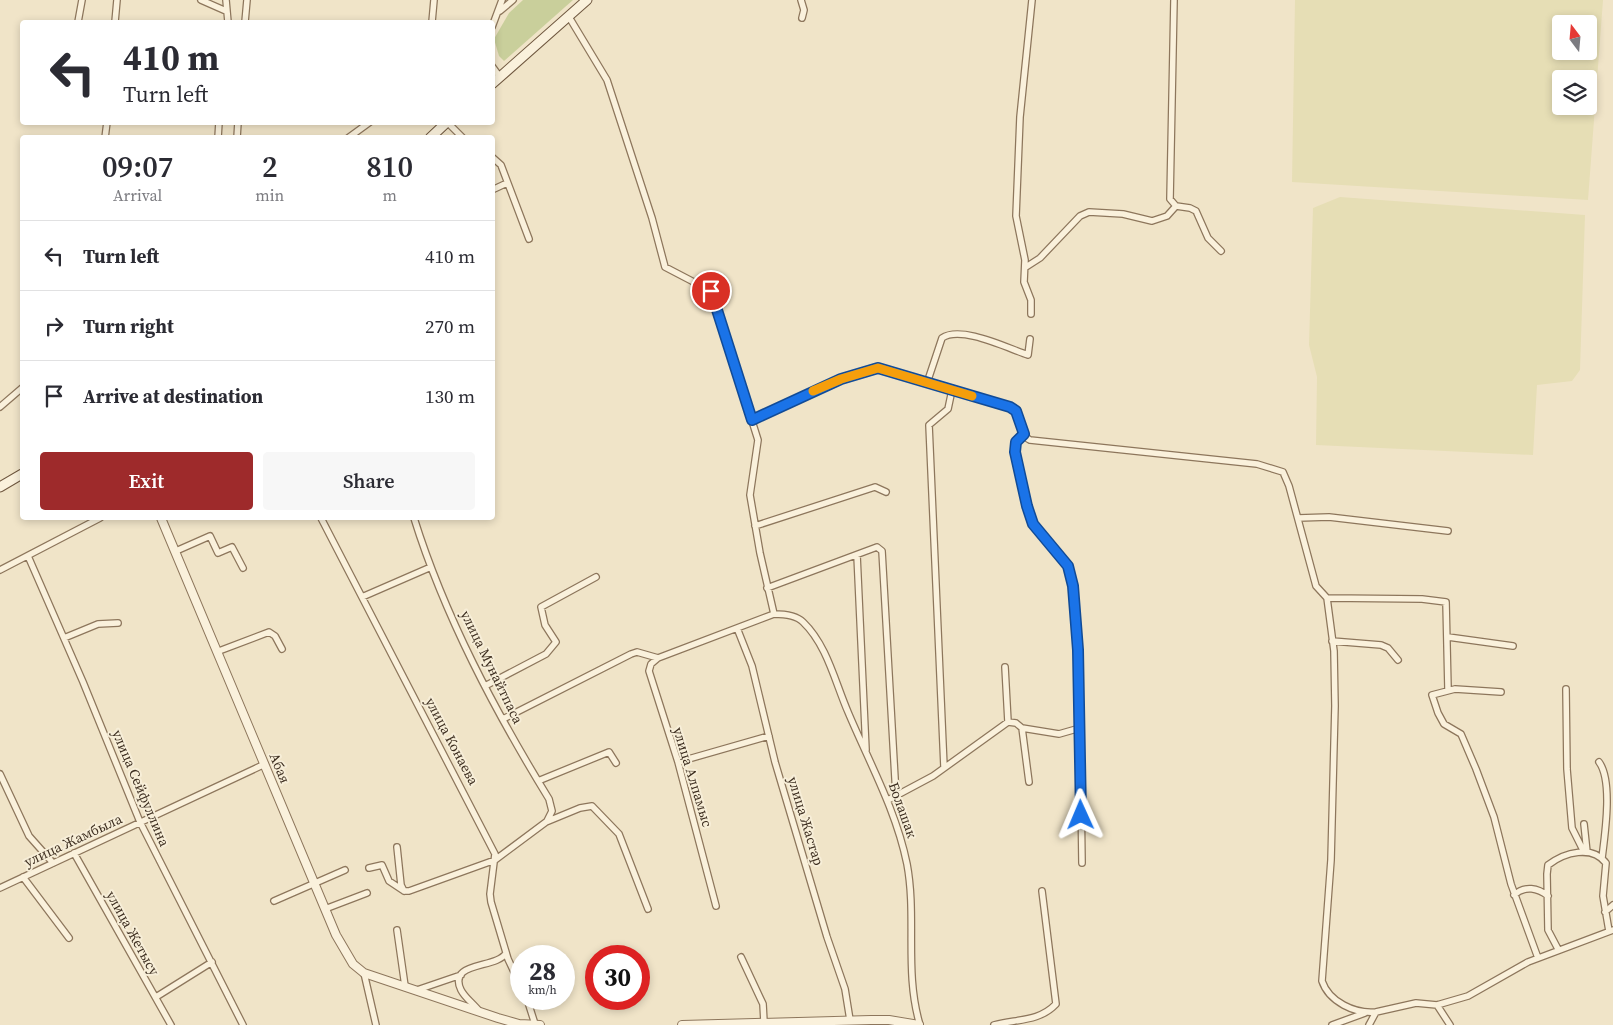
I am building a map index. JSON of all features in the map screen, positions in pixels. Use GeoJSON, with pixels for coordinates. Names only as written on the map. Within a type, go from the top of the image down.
{"type":"FeatureCollection","features":[{"type":"Feature","properties":{"kind":"main road"},"geometry":{"type":"LineString","coordinates":[[495,81],[588,0]]}},
{"type":"Feature","properties":{"kind":"main road"},"geometry":{"type":"LineString","coordinates":[[433,135],[444,125]]}},
{"type":"Feature","properties":{"kind":"main road"},"geometry":{"type":"LineString","coordinates":[[0,487],[20,475]]}},
{"type":"Feature","properties":{"kind":"street"},"geometry":{"type":"LineString","coordinates":[[78,20],[82,0]]}},
{"type":"Feature","properties":{"kind":"street"},"geometry":{"type":"LineString","coordinates":[[115,20],[117,0]]}},
{"type":"Feature","properties":{"kind":"street"},"geometry":{"type":"LineString","coordinates":[[201,0],[227,18]]}},
{"type":"Feature","properties":{"kind":"street"},"geometry":{"type":"LineString","coordinates":[[226,0],[227,18]]}},
{"type":"Feature","properties":{"kind":"street"},"geometry":{"type":"LineString","coordinates":[[245,20],[247,0]]}},
{"type":"Feature","properties":{"kind":"street"},"geometry":{"type":"LineString","coordinates":[[432,20],[434,0]]}},
{"type":"Feature","properties":{"kind":"street"},"geometry":{"type":"LineString","coordinates":[[495,21],[500,11],[502,0]]}},
{"type":"Feature","properties":{"kind":"street"},"geometry":{"type":"LineString","coordinates":[[500,11],[514,0]]}},
{"type":"Feature","properties":{"kind":"street"},"geometry":{"type":"LineString","coordinates":[[801,0],[804,10],[802,18]]}},
{"type":"Feature","properties":{"kind":"street"},"geometry":{"type":"LineString","coordinates":[[1031,314],[1031,300],[1024,282],[1026,267],[1016,216],[1020,117],[1032,0]]}},
{"type":"Feature","properties":{"kind":"street"},"geometry":{"type":"LineString","coordinates":[[1174,0],[1171,116],[1173,144],[1169,181],[1170,199],[1176,206],[1196,211],[1208,238],[1221,251]]}},
{"type":"Feature","properties":{"kind":"street"},"geometry":{"type":"LineString","coordinates":[[503,719],[631,654],[637,652],[658,658],[774,614],[767,588],[750,495],[758,440],[711,291],[665,267],[647,200],[607,80],[569,17]]}},
{"type":"Feature","properties":{"kind":"street"},"geometry":{"type":"LineString","coordinates":[[495,70],[500,77]]}},
{"type":"Feature","properties":{"kind":"street"},"geometry":{"type":"LineString","coordinates":[[352,135],[366,125]]}},
{"type":"Feature","properties":{"kind":"street"},"geometry":{"type":"LineString","coordinates":[[450,125],[460,135]]}},
{"type":"Feature","properties":{"kind":"street"},"geometry":{"type":"LineString","coordinates":[[495,160],[500,165],[529,239]]}},
{"type":"Feature","properties":{"kind":"street"},"geometry":{"type":"LineString","coordinates":[[495,189],[507,183]]}},
{"type":"Feature","properties":{"kind":"street"},"geometry":{"type":"LineString","coordinates":[[1026,267],[1040,258],[1080,216],[1090,212],[1123,214],[1152,221],[1167,216],[1176,206]]}},
{"type":"Feature","properties":{"kind":"street"},"geometry":{"type":"LineString","coordinates":[[927,383],[942,338],[947,335],[952,333],[970,335],[1028,355],[1030,339]]}},
{"type":"Feature","properties":{"kind":"street"},"geometry":{"type":"LineString","coordinates":[[752,420],[841,379],[872,368],[1010,407],[1016,411],[1024,434],[1030,440],[1269,467],[1283,472],[1298,518],[1316,586],[1327,598],[1334,651],[1335,706],[1332,834],[1322,981],[1325,991],[1334,998],[1365,1013]]}},
{"type":"Feature","properties":{"kind":"street"},"geometry":{"type":"LineString","coordinates":[[0,407],[20,390]]}},
{"type":"Feature","properties":{"kind":"street"},"geometry":{"type":"LineString","coordinates":[[944,767],[929,425],[948,409],[952,390]]}},
{"type":"Feature","properties":{"kind":"street"},"geometry":{"type":"LineString","coordinates":[[1024,434],[1016,442],[1015,452],[1027,506],[1033,524],[1068,566],[1073,586],[1078,650],[1082,863]]}},
{"type":"Feature","properties":{"kind":"street"},"geometry":{"type":"LineString","coordinates":[[755,526],[875,487],[886,492]]}},
{"type":"Feature","properties":{"kind":"street"},"geometry":{"type":"LineString","coordinates":[[1298,518],[1329,517],[1448,531]]}},
{"type":"Feature","properties":{"kind":"street"},"geometry":{"type":"LineString","coordinates":[[0,570],[96,520]]}},
{"type":"Feature","properties":{"kind":"street","name":"Абая"},"geometry":{"type":"LineString","coordinates":[[162,520],[219,651],[325,909],[347,955],[364,973]]}},
{"type":"Feature","properties":{"kind":"street","name":"улица Конаева"},"geometry":{"type":"LineString","coordinates":[[322,520],[495,854],[490,894],[510,962]]}},
{"type":"Feature","properties":{"kind":"street","name":"улица Мунайтпаса"},"geometry":{"type":"LineString","coordinates":[[415,520],[431,567],[485,686],[552,807],[552,814],[546,822]]}},
{"type":"Feature","properties":{"kind":"street"},"geometry":{"type":"LineString","coordinates":[[176,551],[210,536],[218,553],[232,547],[243,568]]}},
{"type":"Feature","properties":{"kind":"street"},"geometry":{"type":"LineString","coordinates":[[767,588],[877,548],[882,550],[884,557],[896,796]]}},
{"type":"Feature","properties":{"kind":"street"},"geometry":{"type":"LineString","coordinates":[[857,555],[866,755]]}},
{"type":"Feature","properties":{"kind":"street","name":"улица Сейфуллина"},"geometry":{"type":"LineString","coordinates":[[28,556],[140,822],[243,1025]]}},
{"type":"Feature","properties":{"kind":"street"},"geometry":{"type":"LineString","coordinates":[[362,597],[431,567]]}},
{"type":"Feature","properties":{"kind":"street"},"geometry":{"type":"LineString","coordinates":[[485,686],[546,654],[553,648],[556,642],[546,625],[541,607],[596,577]]}},
{"type":"Feature","properties":{"kind":"street"},"geometry":{"type":"LineString","coordinates":[[1327,598],[1446,602],[1448,607],[1448,689]]}},
{"type":"Feature","properties":{"kind":"street","name":"Болашак"},"geometry":{"type":"LineString","coordinates":[[774,614],[785,614],[802,621],[825,654],[866,755],[888,800],[907,865],[911,983],[920,1025]]}},
{"type":"Feature","properties":{"kind":"street"},"geometry":{"type":"LineString","coordinates":[[64,638],[98,624],[118,623]]}},
{"type":"Feature","properties":{"kind":"street","name":"улица Жастар"},"geometry":{"type":"LineString","coordinates":[[737,628],[752,666],[769,736],[827,937],[845,988],[850,1020]]}},
{"type":"Feature","properties":{"kind":"street"},"geometry":{"type":"LineString","coordinates":[[219,651],[269,632],[275,636],[282,649]]}},
{"type":"Feature","properties":{"kind":"street"},"geometry":{"type":"LineString","coordinates":[[1448,637],[1513,646]]}},
{"type":"Feature","properties":{"kind":"street"},"geometry":{"type":"LineString","coordinates":[[1332,641],[1381,645],[1388,648],[1398,660]]}},
{"type":"Feature","properties":{"kind":"street","name":"улица Алпамыс"},"geometry":{"type":"LineString","coordinates":[[658,658],[651,664],[649,671],[678,762],[716,906]]}},
{"type":"Feature","properties":{"kind":"street"},"geometry":{"type":"LineString","coordinates":[[1005,667],[1008,722]]}},
{"type":"Feature","properties":{"kind":"street"},"geometry":{"type":"LineString","coordinates":[[1501,692],[1448,689],[1432,695],[1444,724],[1460,734],[1464,742],[1494,817],[1514,895],[1538,958]]}},
{"type":"Feature","properties":{"kind":"street"},"geometry":{"type":"LineString","coordinates":[[1566,689],[1567,769],[1572,828],[1585,852]]}},
{"type":"Feature","properties":{"kind":"street"},"geometry":{"type":"LineString","coordinates":[[888,800],[927,780],[1008,722],[1016,723],[1022,728],[1059,734],[1080,728]]}},
{"type":"Feature","properties":{"kind":"street"},"geometry":{"type":"LineString","coordinates":[[1022,728],[1029,782]]}},
{"type":"Feature","properties":{"kind":"street"},"geometry":{"type":"LineString","coordinates":[[678,762],[769,736]]}},
{"type":"Feature","properties":{"kind":"street"},"geometry":{"type":"LineString","coordinates":[[538,781],[609,752],[616,763]]}},
{"type":"Feature","properties":{"kind":"street"},"geometry":{"type":"LineString","coordinates":[[1599,762],[1606,784],[1607,798],[1602,858]]}},
{"type":"Feature","properties":{"kind":"street","name":"улица Жамбыла"},"geometry":{"type":"LineString","coordinates":[[0,888],[266,764]]}},
{"type":"Feature","properties":{"kind":"street"},"geometry":{"type":"LineString","coordinates":[[0,774],[29,836],[53,863]]}},
{"type":"Feature","properties":{"kind":"street"},"geometry":{"type":"LineString","coordinates":[[369,868],[382,865],[389,881],[404,891],[419,889],[495,860],[546,822],[587,805],[595,808],[618,834],[648,908]]}},
{"type":"Feature","properties":{"kind":"street"},"geometry":{"type":"LineString","coordinates":[[1584,824],[1585,852]]}},
{"type":"Feature","properties":{"kind":"street"},"geometry":{"type":"LineString","coordinates":[[397,847],[401,885],[404,891]]}},
{"type":"Feature","properties":{"kind":"street"},"geometry":{"type":"LineString","coordinates":[[1332,1025],[1365,1013],[1416,1003],[1437,1005],[1468,996],[1538,958],[1558,949],[1611,931],[1605,912],[1603,896],[1606,863],[1592,852],[1566,855],[1548,865],[1548,930],[1558,949]]}},
{"type":"Feature","properties":{"kind":"street","name":"улица Жетысу"},"geometry":{"type":"LineString","coordinates":[[74,853],[171,1025]]}},
{"type":"Feature","properties":{"kind":"street"},"geometry":{"type":"LineString","coordinates":[[274,901],[345,870]]}},
{"type":"Feature","properties":{"kind":"street"},"geometry":{"type":"LineString","coordinates":[[23,877],[69,938]]}},
{"type":"Feature","properties":{"kind":"street"},"geometry":{"type":"LineString","coordinates":[[1514,895],[1518,892],[1535,888],[1541,889],[1548,896]]}},
{"type":"Feature","properties":{"kind":"street"},"geometry":{"type":"LineString","coordinates":[[994,1025],[1027,1020],[1038,1016],[1056,1004],[1042,891]]}},
{"type":"Feature","properties":{"kind":"street"},"geometry":{"type":"LineString","coordinates":[[325,909],[367,893]]}},
{"type":"Feature","properties":{"kind":"street"},"geometry":{"type":"LineString","coordinates":[[1605,912],[1613,906]]}},
{"type":"Feature","properties":{"kind":"street"},"geometry":{"type":"LineString","coordinates":[[396,930],[405,986]]}},
{"type":"Feature","properties":{"kind":"street"},"geometry":{"type":"LineString","coordinates":[[480,1011],[461,990],[459,983],[461,975],[465,970],[473,966],[500,961],[506,953]]}},
{"type":"Feature","properties":{"kind":"street"},"geometry":{"type":"LineString","coordinates":[[741,957],[763,1004],[764,1022]]}},
{"type":"Feature","properties":{"kind":"street"},"geometry":{"type":"LineString","coordinates":[[156,997],[212,962]]}},
{"type":"Feature","properties":{"kind":"street"},"geometry":{"type":"LineString","coordinates":[[364,973],[519,1024],[538,1025],[532,1010]]}},
{"type":"Feature","properties":{"kind":"street"},"geometry":{"type":"LineString","coordinates":[[364,973],[376,1025]]}},
{"type":"Feature","properties":{"kind":"street"},"geometry":{"type":"LineString","coordinates":[[417,990],[461,975]]}},
{"type":"Feature","properties":{"kind":"street"},"geometry":{"type":"LineString","coordinates":[[1437,1005],[1450,1025]]}},
{"type":"Feature","properties":{"kind":"street"},"geometry":{"type":"LineString","coordinates":[[1369,1025],[1376,1012]]}},
{"type":"Feature","properties":{"kind":"street"},"geometry":{"type":"LineString","coordinates":[[682,1025],[889,1020],[920,1025]]}},
{"type":"Feature","properties":{"kind":"shaded area"},"geometry":{"type":"Polygon","coordinates":[[[1295,0],[1603,0],[1597,80],[1597,70],[1552,70],[1552,115],[1594,115],[1588,200],[1292,182],[1295,0]]]}},
{"type":"Feature","properties":{"kind":"shaded area"},"geometry":{"type":"Polygon","coordinates":[[[1340,197],[1585,215],[1580,370],[1572,381],[1537,385],[1533,455],[1316,445],[1317,377],[1309,345],[1313,208],[1340,197]]]}},
{"type":"Feature","properties":{"kind":"green space"},"geometry":{"type":"Polygon","coordinates":[[[523,0],[573,0],[504,61],[499,56],[495,37],[509,13],[523,0]]]}},
{"type":"Feature","properties":{"kind":"slow traffic"},"geometry":{"type":"LineString","coordinates":[[813,391],[872,368],[878,368],[972,396]]}},
{"type":"Feature","properties":{"kind":"route"},"geometry":{"type":"LineString","coordinates":[[711,291],[752,420],[841,379],[872,368],[878,368],[1010,407],[1016,411],[1024,434],[1016,442],[1016,465],[1027,506],[1033,524],[1068,566],[1073,586],[1078,650],[1081,815]]}}]}
